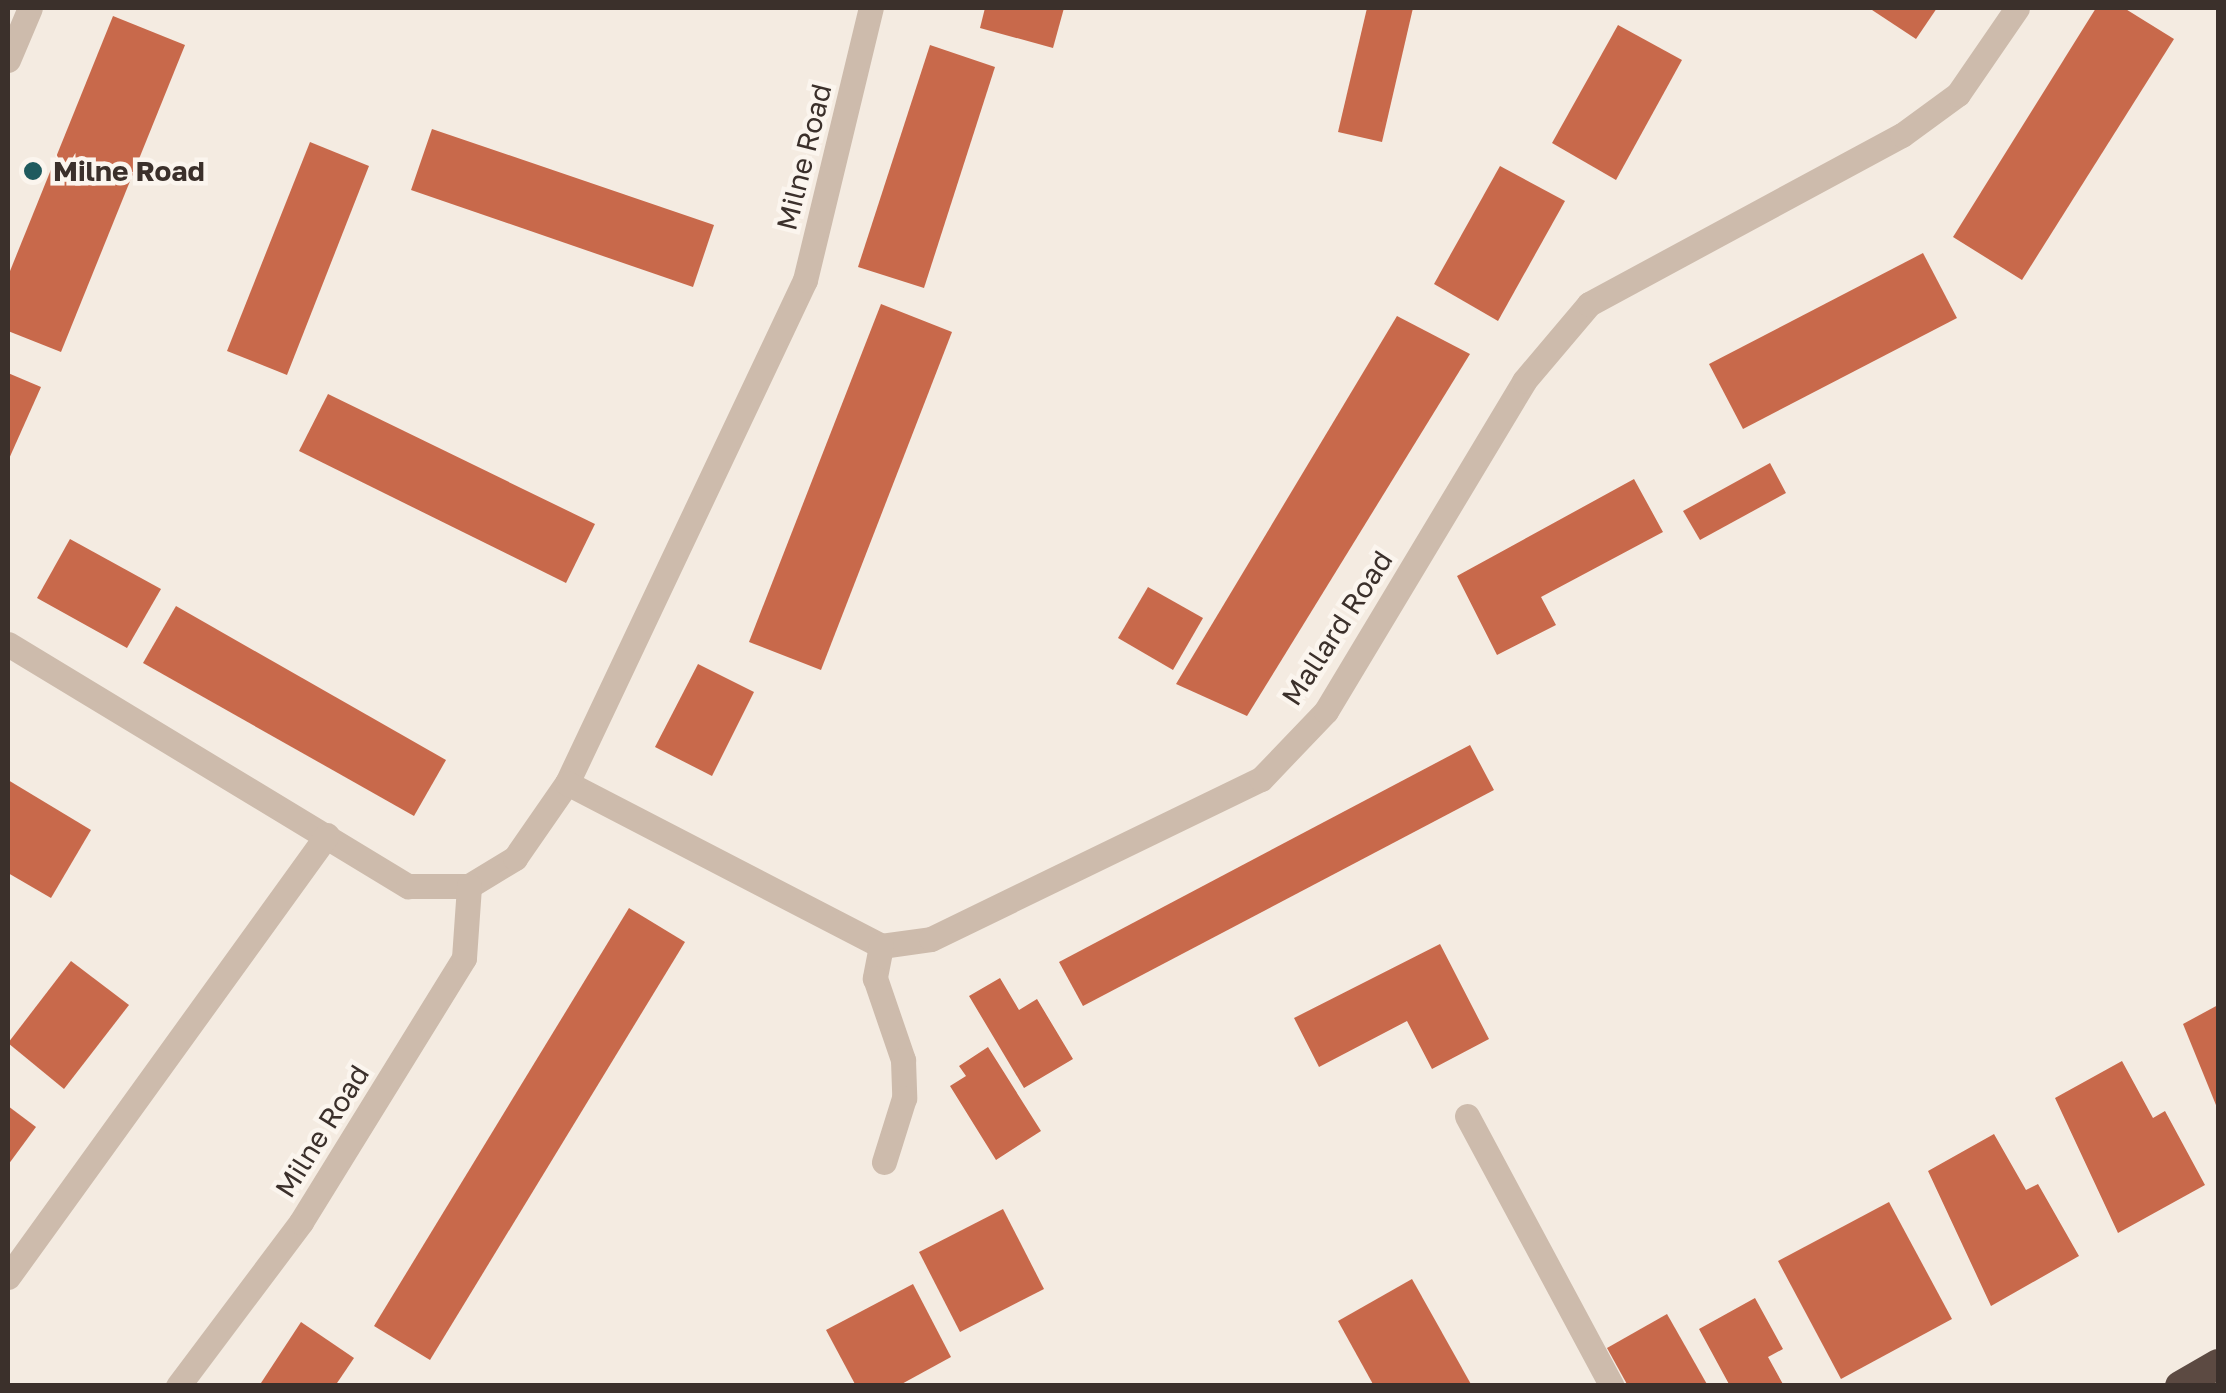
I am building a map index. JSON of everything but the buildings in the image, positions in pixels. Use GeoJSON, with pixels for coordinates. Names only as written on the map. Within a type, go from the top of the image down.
{"type":"FeatureCollection","features":[{"type":"Feature","properties":{"kind":"highway"},"geometry":{"type":"LineString","coordinates":[[2180,1386],[2218,1364]]}},
{"type":"Feature","properties":{"kind":"street"},"geometry":{"type":"LineString","coordinates":[[8,60],[30,8]]}},
{"type":"Feature","properties":{"kind":"street","name":"Milne Road"},"geometry":{"type":"LineString","coordinates":[[178,1386],[301,1222],[464,958],[470,886],[515,858],[567,784],[804,280],[872,8]]}},
{"type":"Feature","properties":{"kind":"street","name":"Mallard Road"},"geometry":{"type":"LineString","coordinates":[[881,946],[930,940],[1261,779],[1326,711],[1524,381],[1589,304],[1902,135],[1958,94],[2017,8]]}},
{"type":"Feature","properties":{"kind":"street"},"geometry":{"type":"LineString","coordinates":[[8,644],[408,886],[470,886]]}},
{"type":"Feature","properties":{"kind":"street"},"geometry":{"type":"LineString","coordinates":[[567,784],[881,946],[874,978],[903,1060],[904,1098],[884,1162]]}},
{"type":"Feature","properties":{"kind":"street"},"geometry":{"type":"LineString","coordinates":[[8,1277],[327,834]]}},
{"type":"Feature","properties":{"kind":"street"},"geometry":{"type":"LineString","coordinates":[[1467,1116],[1612,1386]]}},
{"type":"Feature","properties":{"kind":"place","name":"Milne Road"},"geometry":{"type":"Point","coordinates":[33,171]}}]}
